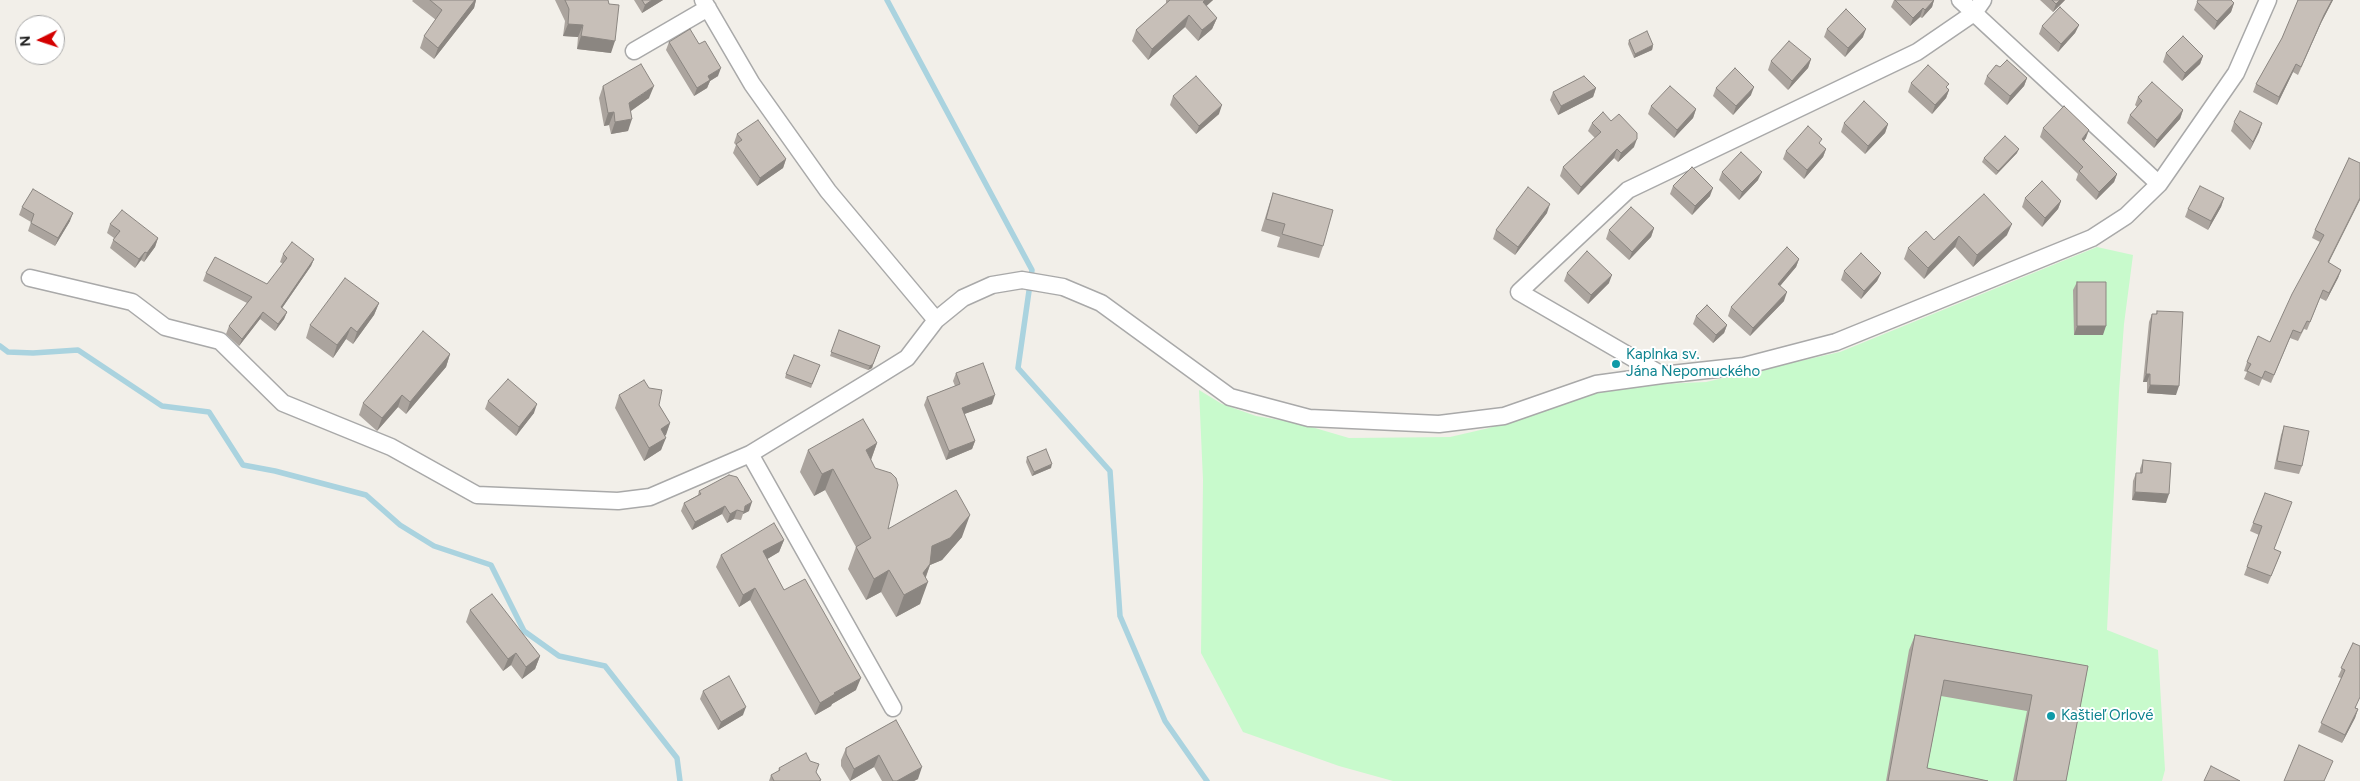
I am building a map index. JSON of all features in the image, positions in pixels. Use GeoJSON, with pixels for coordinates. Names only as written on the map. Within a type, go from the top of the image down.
{"type":"FeatureCollection","features":[{"type":"Feature","properties":{"kind":"street"},"geometry":{"type":"LineString","coordinates":[[1960,0],[1979,7],[2159,184]]}},
{"type":"Feature","properties":{"kind":"street"},"geometry":{"type":"LineString","coordinates":[[30,278],[132,302],[165,327],[220,341],[283,403],[390,447],[477,495],[618,501],[650,498],[750,454],[907,358],[936,320],[963,298],[992,285],[1029,282],[1063,287],[1101,303],[1230,397],[1310,418],[1439,424],[1504,416],[1596,384],[1662,374],[1744,366],[1836,342],[2092,238],[2126,216],[2159,184],[2236,73],[2268,0]]}},
{"type":"Feature","properties":{"kind":"street"},"geometry":{"type":"LineString","coordinates":[[634,51],[706,4],[752,84],[828,191],[936,320]]}},
{"type":"Feature","properties":{"kind":"street"},"geometry":{"type":"LineString","coordinates":[[1662,374],[1519,292],[1628,190],[1917,52],[1979,7]]}},
{"type":"Feature","properties":{"kind":"street"},"geometry":{"type":"LineString","coordinates":[[750,454],[893,708]]}},
{"type":"Feature","properties":{"kind":"green space"},"geometry":{"type":"Polygon","coordinates":[[[2097,247],[2133,255],[2124,324],[2119,392],[2107,630],[2158,650],[2165,770],[2162,781],[1393,781],[1339,766],[1243,732],[1201,653],[1203,480],[1199,390],[1222,404],[1256,416],[1298,423],[1349,438],[1450,437],[1489,428],[1602,391],[1641,385],[1706,382],[1840,352],[2097,247]]]}},
{"type":"Feature","properties":{"kind":"building"},"geometry":{"type":"Polygon","coordinates":[[[430,0],[475,0],[438,48],[424,36],[442,10],[430,0]]]}},
{"type":"Feature","properties":{"kind":"building"},"geometry":{"type":"Polygon","coordinates":[[[565,0],[608,0],[609,4],[619,5],[615,41],[581,36],[583,25],[568,24],[569,9],[565,0]]]}},
{"type":"Feature","properties":{"kind":"building"},"geometry":{"type":"Polygon","coordinates":[[[642,0],[652,0],[645,5],[642,0]]]}},
{"type":"Feature","properties":{"kind":"building"},"geometry":{"type":"Polygon","coordinates":[[[1170,0],[1205,0],[1203,2],[1217,18],[1202,30],[1189,15],[1152,49],[1136,30],[1170,0]]]}},
{"type":"Feature","properties":{"kind":"building"},"geometry":{"type":"Polygon","coordinates":[[[1895,0],[1934,0],[1925,10],[1923,8],[1913,18],[1895,0]]]}},
{"type":"Feature","properties":{"kind":"building"},"geometry":{"type":"Polygon","coordinates":[[[2052,0],[2060,0],[2056,4],[2052,0]]]}},
{"type":"Feature","properties":{"kind":"building"},"geometry":{"type":"Polygon","coordinates":[[[2198,0],[2231,0],[2234,3],[2217,21],[2197,2],[2198,0]]]}},
{"type":"Feature","properties":{"kind":"building"},"geometry":{"type":"Polygon","coordinates":[[[2298,0],[2332,0],[2301,67],[2296,64],[2279,97],[2256,84],[2282,38],[2298,0]]]}},
{"type":"Feature","properties":{"kind":"building"},"geometry":{"type":"Polygon","coordinates":[[[2060,7],[2079,25],[2061,44],[2042,26],[2060,7]]]}},
{"type":"Feature","properties":{"kind":"building"},"geometry":{"type":"Polygon","coordinates":[[[1846,9],[1866,29],[1848,48],[1827,29],[1846,9]]]}},
{"type":"Feature","properties":{"kind":"building"},"geometry":{"type":"Polygon","coordinates":[[[690,29],[699,44],[705,41],[721,68],[708,76],[710,80],[697,88],[669,42],[690,29]]]}},
{"type":"Feature","properties":{"kind":"building"},"geometry":{"type":"Polygon","coordinates":[[[1647,31],[1653,45],[1635,54],[1629,40],[1647,31]]]}},
{"type":"Feature","properties":{"kind":"building"},"geometry":{"type":"Polygon","coordinates":[[[2183,36],[2203,56],[2185,73],[2166,53],[2183,36]]]}},
{"type":"Feature","properties":{"kind":"building"},"geometry":{"type":"Polygon","coordinates":[[[1789,41],[1811,59],[1792,81],[1771,61],[1789,41]]]}},
{"type":"Feature","properties":{"kind":"building"},"geometry":{"type":"Polygon","coordinates":[[[2007,60],[2027,78],[2010,96],[1987,76],[1996,65],[2000,67],[2007,60]]]}},
{"type":"Feature","properties":{"kind":"building"},"geometry":{"type":"Polygon","coordinates":[[[641,64],[654,86],[629,103],[632,119],[615,122],[614,112],[608,113],[603,86],[641,64]]]}},
{"type":"Feature","properties":{"kind":"building"},"geometry":{"type":"Polygon","coordinates":[[[1928,65],[1949,84],[1946,87],[1949,90],[1935,105],[1911,83],[1928,65]]]}},
{"type":"Feature","properties":{"kind":"building"},"geometry":{"type":"Polygon","coordinates":[[[1735,68],[1754,87],[1736,106],[1716,88],[1735,68]]]}},
{"type":"Feature","properties":{"kind":"building"},"geometry":{"type":"Polygon","coordinates":[[[1196,76],[1222,105],[1199,126],[1173,96],[1196,76]]]}},
{"type":"Feature","properties":{"kind":"building"},"geometry":{"type":"Polygon","coordinates":[[[1584,76],[1596,88],[1561,106],[1553,92],[1584,76]]]}},
{"type":"Feature","properties":{"kind":"building"},"geometry":{"type":"Polygon","coordinates":[[[2152,82],[2183,110],[2157,140],[2130,115],[2142,101],[2138,97],[2152,82]]]}},
{"type":"Feature","properties":{"kind":"building"},"geometry":{"type":"Polygon","coordinates":[[[1670,86],[1696,109],[1677,130],[1651,106],[1670,86]]]}},
{"type":"Feature","properties":{"kind":"building"},"geometry":{"type":"Polygon","coordinates":[[[1864,101],[1888,124],[1868,146],[1844,123],[1864,101]]]}},
{"type":"Feature","properties":{"kind":"building"},"geometry":{"type":"Polygon","coordinates":[[[2064,106],[2089,130],[2082,139],[2117,174],[2099,192],[2079,171],[2083,167],[2043,128],[2064,106]]]}},
{"type":"Feature","properties":{"kind":"building"},"geometry":{"type":"Polygon","coordinates":[[[2240,111],[2262,123],[2253,142],[2234,122],[2240,111]]]}},
{"type":"Feature","properties":{"kind":"building"},"geometry":{"type":"Polygon","coordinates":[[[1603,112],[1611,121],[1619,114],[1637,133],[1637,139],[1621,153],[1617,149],[1581,187],[1563,167],[1601,132],[1592,123],[1603,112]]]}},
{"type":"Feature","properties":{"kind":"building"},"geometry":{"type":"Polygon","coordinates":[[[758,120],[786,159],[760,178],[736,144],[742,140],[737,134],[758,120]]]}},
{"type":"Feature","properties":{"kind":"building"},"geometry":{"type":"Polygon","coordinates":[[[1808,126],[1822,139],[1819,143],[1826,149],[1807,170],[1786,151],[1808,126]]]}},
{"type":"Feature","properties":{"kind":"building"},"geometry":{"type":"Polygon","coordinates":[[[2005,136],[2019,149],[1998,171],[1984,158],[2005,136]]]}},
{"type":"Feature","properties":{"kind":"building"},"geometry":{"type":"Polygon","coordinates":[[[1741,152],[1762,172],[1742,192],[1722,172],[1741,152]]]}},
{"type":"Feature","properties":{"kind":"building"},"geometry":{"type":"Polygon","coordinates":[[[2349,158],[2360,163],[2360,198],[2328,262],[2341,270],[2329,293],[2323,290],[2310,322],[2307,321],[2301,333],[2293,330],[2274,375],[2265,371],[2262,378],[2247,371],[2251,364],[2247,362],[2258,336],[2270,342],[2292,294],[2324,235],[2315,230],[2349,158]]]}},
{"type":"Feature","properties":{"kind":"building"},"geometry":{"type":"Polygon","coordinates":[[[1692,167],[1713,188],[1695,206],[1673,186],[1692,167]]]}},
{"type":"Feature","properties":{"kind":"building"},"geometry":{"type":"Polygon","coordinates":[[[2042,181],[2061,201],[2045,218],[2025,198],[2042,181]]]}},
{"type":"Feature","properties":{"kind":"building"},"geometry":{"type":"Polygon","coordinates":[[[2200,186],[2224,198],[2211,221],[2188,209],[2200,186]]]}},
{"type":"Feature","properties":{"kind":"building"},"geometry":{"type":"Polygon","coordinates":[[[1528,187],[1550,204],[1518,247],[1496,230],[1528,187]]]}},
{"type":"Feature","properties":{"kind":"building"},"geometry":{"type":"Polygon","coordinates":[[[33,189],[73,213],[58,238],[31,223],[34,214],[22,207],[33,189]]]}},
{"type":"Feature","properties":{"kind":"building"},"geometry":{"type":"Polygon","coordinates":[[[1273,193],[1333,210],[1323,246],[1282,234],[1285,224],[1266,219],[1273,193]]]}},
{"type":"Feature","properties":{"kind":"building"},"geometry":{"type":"Polygon","coordinates":[[[1984,194],[2012,224],[1977,255],[1959,236],[1928,268],[1908,248],[1926,231],[1934,240],[1984,194]]]}},
{"type":"Feature","properties":{"kind":"building"},"geometry":{"type":"Polygon","coordinates":[[[1631,207],[1654,228],[1632,252],[1609,230],[1631,207]]]}},
{"type":"Feature","properties":{"kind":"building"},"geometry":{"type":"Polygon","coordinates":[[[122,210],[158,238],[147,253],[145,252],[139,259],[113,240],[120,231],[110,224],[122,210]]]}},
{"type":"Feature","properties":{"kind":"building"},"geometry":{"type":"Polygon","coordinates":[[[292,242],[314,259],[281,307],[287,312],[278,324],[263,312],[242,339],[229,326],[252,297],[206,273],[215,257],[267,284],[287,258],[283,254],[292,242]]]}},
{"type":"Feature","properties":{"kind":"building"},"geometry":{"type":"Polygon","coordinates":[[[1787,247],[1799,259],[1778,284],[1787,292],[1753,328],[1731,307],[1787,247]]]}},
{"type":"Feature","properties":{"kind":"building"},"geometry":{"type":"Polygon","coordinates":[[[1587,251],[1612,275],[1591,295],[1567,273],[1587,251]]]}},
{"type":"Feature","properties":{"kind":"building"},"geometry":{"type":"Polygon","coordinates":[[[1861,253],[1881,273],[1864,291],[1844,271],[1861,253]]]}},
{"type":"Feature","properties":{"kind":"building"},"geometry":{"type":"Polygon","coordinates":[[[345,278],[379,303],[357,332],[351,327],[337,345],[310,325],[345,278]]]}},
{"type":"Feature","properties":{"kind":"building"},"geometry":{"type":"Polygon","coordinates":[[[2077,282],[2106,282],[2106,326],[2077,326],[2077,282]]]}},
{"type":"Feature","properties":{"kind":"building"},"geometry":{"type":"Polygon","coordinates":[[[1707,305],[1727,325],[1716,335],[1696,316],[1707,305]]]}},
{"type":"Feature","properties":{"kind":"building"},"geometry":{"type":"Polygon","coordinates":[[[2157,311],[2183,312],[2179,386],[2150,385],[2150,374],[2146,374],[2152,314],[2157,314],[2157,311]]]}},
{"type":"Feature","properties":{"kind":"building"},"geometry":{"type":"Polygon","coordinates":[[[839,330],[880,346],[873,364],[870,366],[831,352],[839,330]]]}},
{"type":"Feature","properties":{"kind":"building"},"geometry":{"type":"Polygon","coordinates":[[[423,331],[450,354],[410,402],[402,395],[382,418],[363,403],[423,331]]]}},
{"type":"Feature","properties":{"kind":"building"},"geometry":{"type":"Polygon","coordinates":[[[794,355],[820,365],[812,384],[786,374],[794,355]]]}},
{"type":"Feature","properties":{"kind":"building"},"geometry":{"type":"Polygon","coordinates":[[[983,363],[995,395],[962,408],[975,441],[949,451],[927,397],[960,384],[956,373],[983,363]]]}},
{"type":"Feature","properties":{"kind":"building"},"geometry":{"type":"Polygon","coordinates":[[[508,379],[537,404],[519,427],[488,401],[508,379]]]}},
{"type":"Feature","properties":{"kind":"building"},"geometry":{"type":"Polygon","coordinates":[[[644,380],[649,388],[662,390],[659,405],[670,423],[661,429],[666,438],[649,448],[619,395],[644,380]]]}},
{"type":"Feature","properties":{"kind":"building"},"geometry":{"type":"Polygon","coordinates":[[[863,419],[877,443],[866,450],[875,468],[891,473],[896,478],[898,485],[888,529],[956,490],[970,515],[950,538],[932,546],[930,564],[923,573],[928,582],[904,595],[889,570],[874,579],[856,547],[871,538],[833,469],[822,474],[808,450],[863,419]]]}},
{"type":"Feature","properties":{"kind":"building"},"geometry":{"type":"Polygon","coordinates":[[[2284,426],[2309,431],[2302,466],[2277,461],[2284,426]]]}},
{"type":"Feature","properties":{"kind":"building"},"geometry":{"type":"Polygon","coordinates":[[[1046,449],[1052,464],[1034,472],[1027,457],[1046,449]]]}},
{"type":"Feature","properties":{"kind":"building"},"geometry":{"type":"Polygon","coordinates":[[[2143,460],[2171,463],[2169,494],[2135,492],[2136,473],[2142,473],[2143,460]]]}},
{"type":"Feature","properties":{"kind":"building"},"geometry":{"type":"Polygon","coordinates":[[[729,475],[737,477],[752,502],[745,506],[744,512],[737,510],[730,514],[725,506],[695,522],[684,503],[701,494],[699,491],[729,475]]]}},
{"type":"Feature","properties":{"kind":"building"},"geometry":{"type":"Polygon","coordinates":[[[2265,493],[2292,502],[2274,549],[2281,552],[2271,576],[2247,567],[2262,526],[2253,523],[2265,493]]]}},
{"type":"Feature","properties":{"kind":"building"},"geometry":{"type":"Polygon","coordinates":[[[774,523],[784,540],[763,551],[784,590],[805,579],[861,678],[820,703],[755,588],[743,595],[721,555],[774,523]]]}},
{"type":"Feature","properties":{"kind":"building"},"geometry":{"type":"Polygon","coordinates":[[[492,594],[540,656],[526,667],[516,653],[508,659],[470,610],[492,594]]]}},
{"type":"Feature","properties":{"kind":"building","name":"Kaštieľ Orlové"},"geometry":{"type":"Polygon","coordinates":[[[1915,635],[2088,666],[2066,781],[2016,781],[2032,695],[1944,680],[1927,768],[1988,781],[1888,781],[1915,635]]]}},
{"type":"Feature","properties":{"kind":"building"},"geometry":{"type":"Polygon","coordinates":[[[2353,643],[2360,646],[2360,697],[2355,708],[2358,709],[2345,735],[2321,723],[2345,670],[2341,668],[2353,643]]]}},
{"type":"Feature","properties":{"kind":"building"},"geometry":{"type":"Polygon","coordinates":[[[729,676],[746,707],[721,722],[703,691],[729,676]]]}},
{"type":"Feature","properties":{"kind":"building"},"geometry":{"type":"Polygon","coordinates":[[[896,720],[922,767],[897,781],[893,781],[879,755],[854,769],[846,754],[846,748],[896,720]]]}},
{"type":"Feature","properties":{"kind":"building"},"geometry":{"type":"Polygon","coordinates":[[[2299,745],[2333,761],[2324,781],[2284,781],[2299,745]]]}},
{"type":"Feature","properties":{"kind":"building"},"geometry":{"type":"Polygon","coordinates":[[[806,753],[810,761],[819,764],[816,772],[821,780],[774,781],[771,775],[780,770],[779,768],[806,753]]]}},
{"type":"Feature","properties":{"kind":"building"},"geometry":{"type":"Polygon","coordinates":[[[2211,766],[2240,781],[2204,781],[2211,766]]]}},
{"type":"Feature","properties":{"kind":"waterway"},"geometry":{"type":"LineString","coordinates":[[887,0],[1032,270],[1018,368],[1110,471],[1120,616],[1165,721],[1207,781]]}},
{"type":"Feature","properties":{"kind":"waterway"},"geometry":{"type":"LineString","coordinates":[[0,346],[8,352],[33,353],[78,350],[162,406],[209,412],[243,465],[275,471],[366,495],[400,525],[434,546],[491,565],[524,631],[559,656],[605,666],[677,758],[680,781]]}},
{"type":"Feature","properties":{"kind":"place","name":"Kaplnka sv. Jána Nepomuckého"},"geometry":{"type":"Point","coordinates":[1616,364]}},
{"type":"Feature","properties":{"kind":"place","name":"Kaštieľ Orlové"},"geometry":{"type":"Point","coordinates":[2051,716]}}]}
